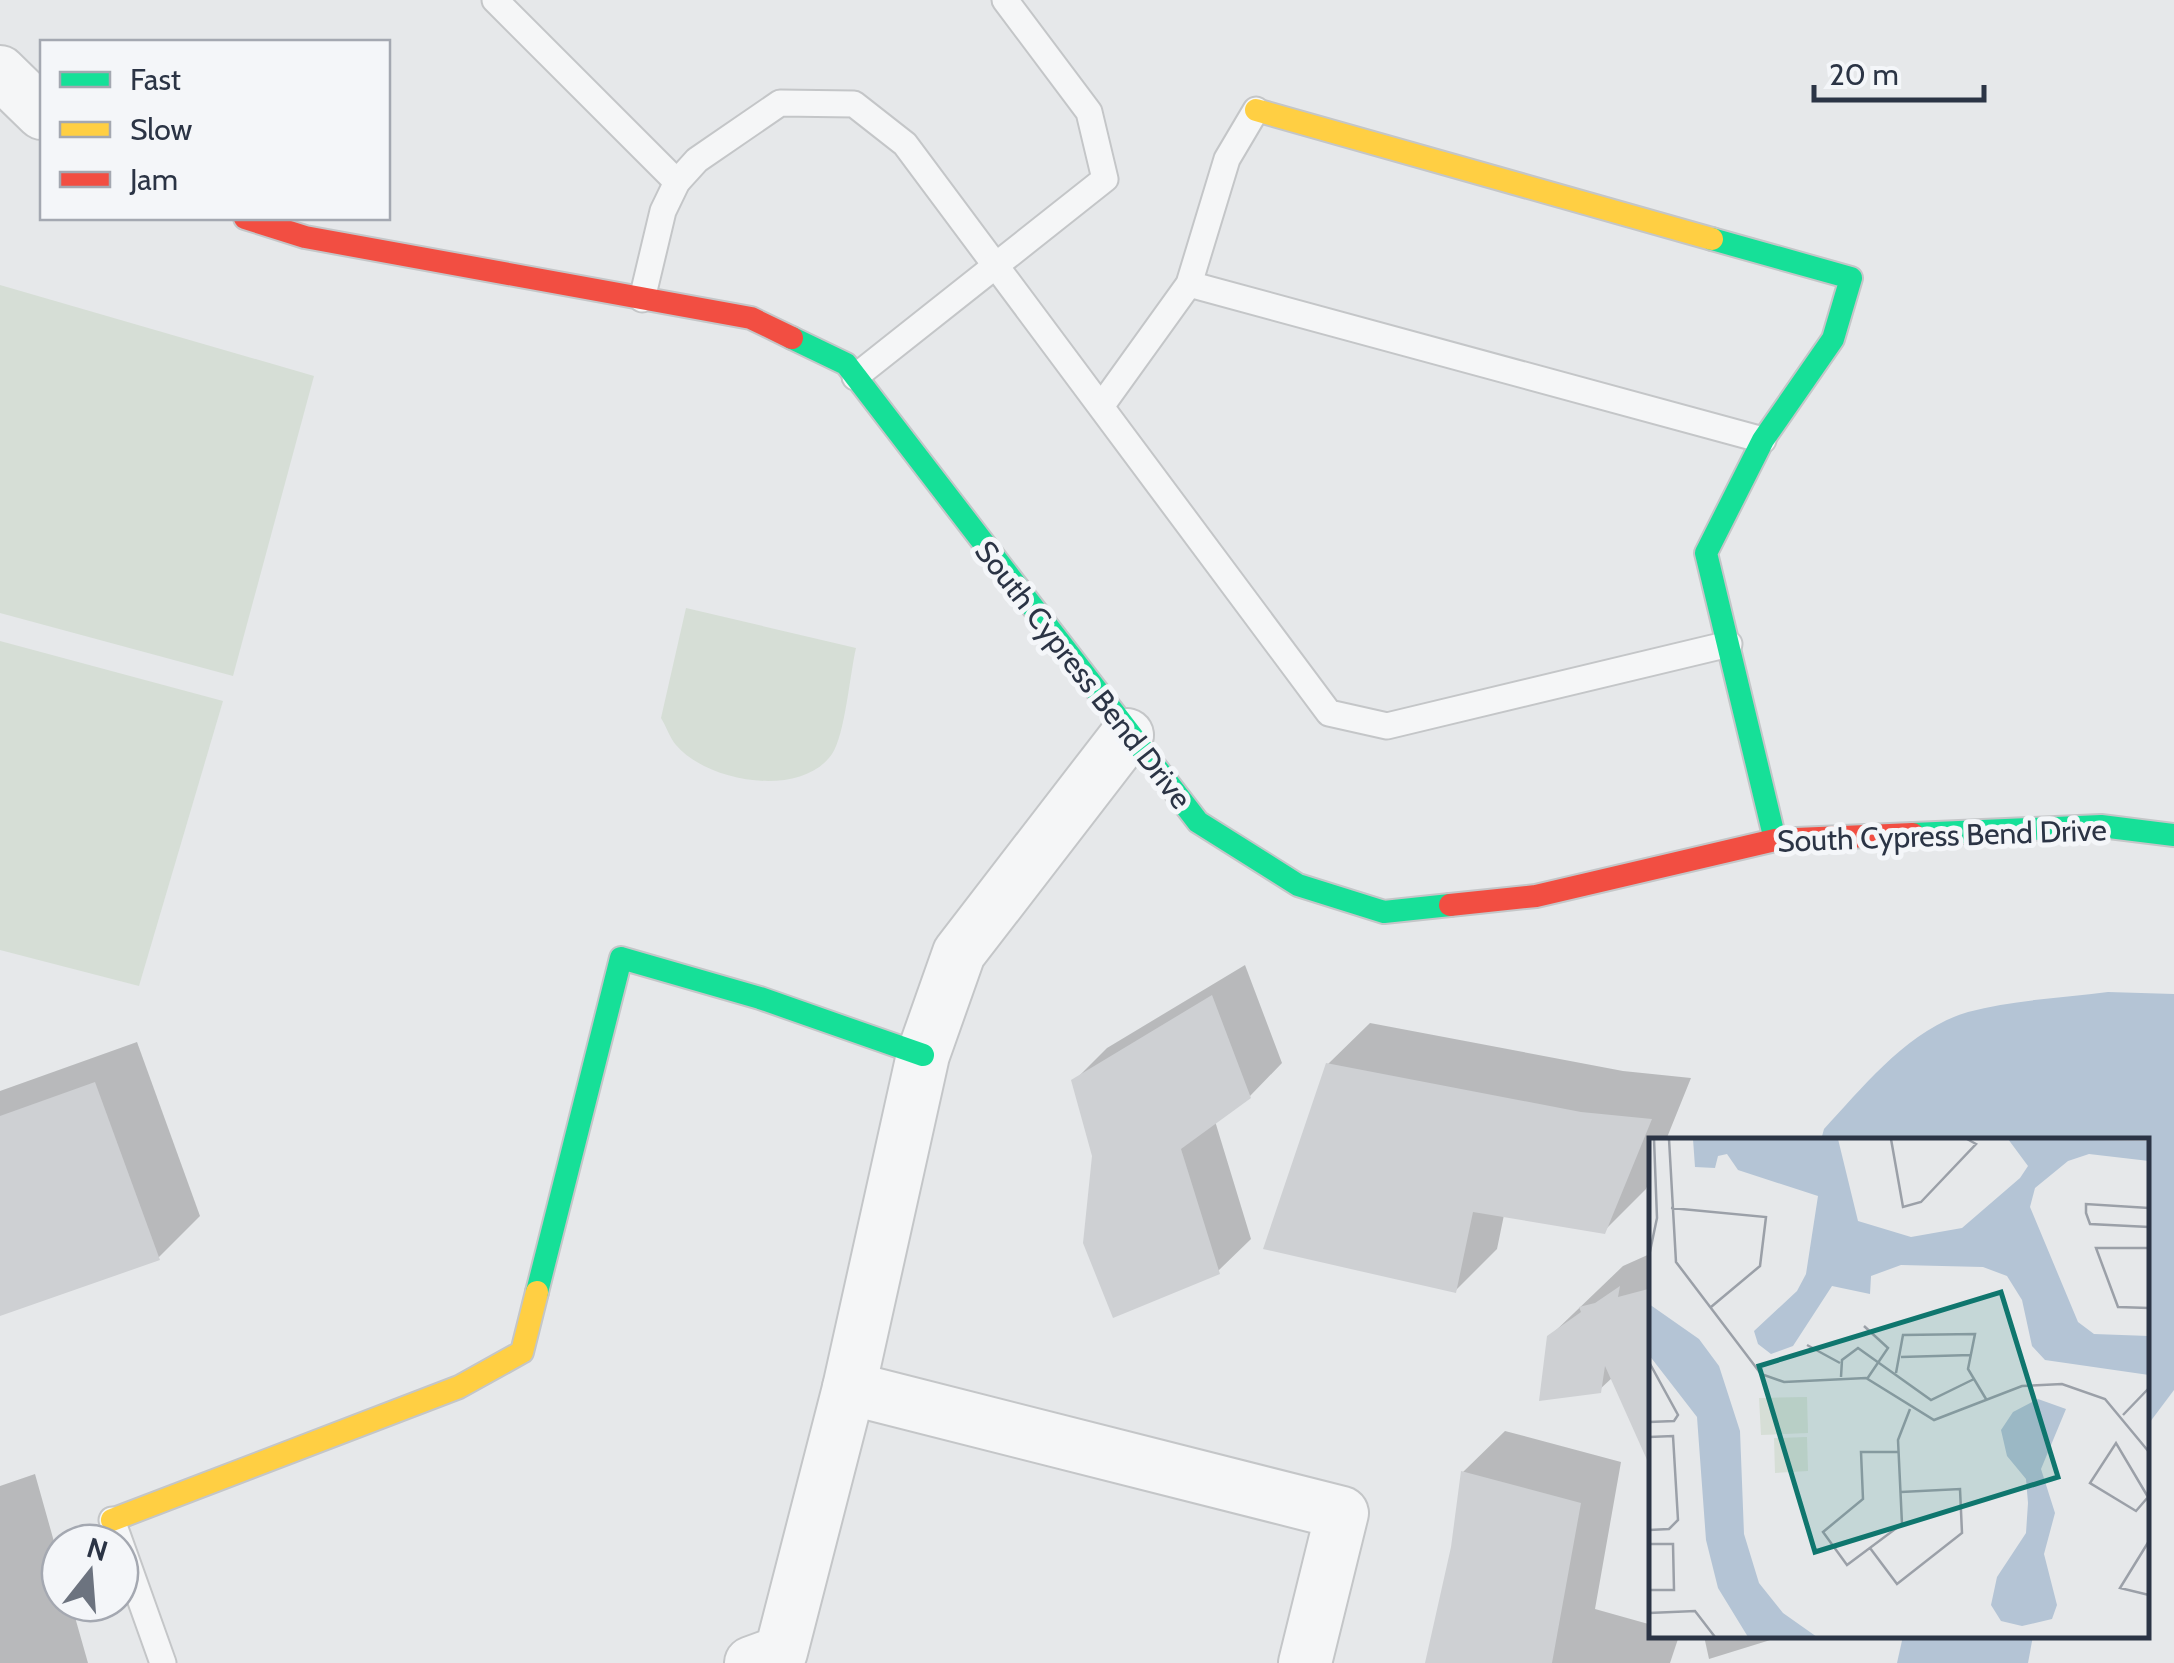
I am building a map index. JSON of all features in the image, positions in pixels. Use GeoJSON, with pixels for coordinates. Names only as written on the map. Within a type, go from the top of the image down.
{"type":"FeatureCollection","features":[{"type":"Feature","properties":{"kind":"street"},"geometry":{"type":"LineString","coordinates":[[0,72],[40,111]]}},
{"type":"Feature","properties":{"kind":"street"},"geometry":{"type":"LineString","coordinates":[[1256,110],[1851,278],[1833,340],[1763,440],[1706,554],[1774,840]]}},
{"type":"Feature","properties":{"kind":"street","name":"South Cypress Bend Drive"},"geometry":{"type":"LineString","coordinates":[[251,220],[305,237],[751,318],[846,364],[1127,736],[1198,822],[1298,885],[1384,912],[1536,896],[1774,840],[2101,826],[2174,835]]}},
{"type":"Feature","properties":{"kind":"street"},"geometry":{"type":"LineString","coordinates":[[751,1663],[781,1652],[849,1388],[923,1055],[959,953],[1127,736]]}},
{"type":"Feature","properties":{"kind":"street"},"geometry":{"type":"LineString","coordinates":[[112,1520],[459,1387],[522,1352],[622,958],[760,998],[923,1055]]}},
{"type":"Feature","properties":{"kind":"street"},"geometry":{"type":"LineString","coordinates":[[849,1388],[1342,1513],[1305,1663]]}},
{"type":"Feature","properties":{"kind":"lane"},"geometry":{"type":"LineString","coordinates":[[495,0],[677,182]]}},
{"type":"Feature","properties":{"kind":"lane"},"geometry":{"type":"LineString","coordinates":[[854,376],[1105,180],[1089,112],[1006,0]]}},
{"type":"Feature","properties":{"kind":"lane"},"geometry":{"type":"LineString","coordinates":[[642,299],[663,211],[677,182],[697,160],[780,103],[854,104],[905,144],[1329,713],[1387,726],[1729,644]]}},
{"type":"Feature","properties":{"kind":"lane"},"geometry":{"type":"LineString","coordinates":[[1102,406],[1189,284],[1227,159],[1256,110]]}},
{"type":"Feature","properties":{"kind":"lane"},"geometry":{"type":"LineString","coordinates":[[1189,284],[1763,440]]}},
{"type":"Feature","properties":{"kind":"lane"},"geometry":{"type":"LineString","coordinates":[[112,1520],[162,1663]]}},
{"type":"Feature","properties":{"kind":"shaded area"},"geometry":{"type":"Polygon","coordinates":[[[0,285],[314,376],[233,676],[0,613],[0,285]]]}},
{"type":"Feature","properties":{"kind":"shaded area"},"geometry":{"type":"Polygon","coordinates":[[[686,608],[856,648],[837,745],[818,768],[799,777],[754,780],[709,768],[676,745],[661,718],[686,608]]]}},
{"type":"Feature","properties":{"kind":"shaded area"},"geometry":{"type":"Polygon","coordinates":[[[0,641],[223,701],[139,986],[0,950],[0,641]]]}},
{"type":"Feature","properties":{"kind":"water"},"geometry":{"type":"Polygon","coordinates":[[[2108,992],[2174,994],[2174,1390],[2149,1423],[2149,1138],[1822,1138],[1824,1129],[1907,1045],[1947,1020],[2002,1005],[2108,992]]]}},
{"type":"Feature","properties":{"kind":"water"},"geometry":{"type":"Polygon","coordinates":[[[1903,1638],[2033,1638],[2028,1663],[1897,1663],[1903,1638]]]}},
{"type":"Feature","properties":{"kind":"building"},"geometry":{"type":"Polygon","coordinates":[[[1212,995],[1251,1098],[1181,1149],[1220,1274],[1113,1318],[1083,1243],[1092,1156],[1071,1080],[1212,995]]]}},
{"type":"Feature","properties":{"kind":"building"},"geometry":{"type":"Polygon","coordinates":[[[1326,1063],[1581,1112],[1652,1119],[1605,1234],[1473,1212],[1456,1293],[1263,1249],[1326,1063]]]}},
{"type":"Feature","properties":{"kind":"building"},"geometry":{"type":"Polygon","coordinates":[[[95,1082],[160,1260],[0,1316],[0,1116],[95,1082]]]}},
{"type":"Feature","properties":{"kind":"building"},"geometry":{"type":"Polygon","coordinates":[[[1620,1286],[1618,1297],[1649,1289],[1649,1464],[1605,1366],[1601,1393],[1539,1401],[1547,1336],[1581,1312],[1579,1307],[1595,1303],[1620,1286]]]}},
{"type":"Feature","properties":{"kind":"building"},"geometry":{"type":"Polygon","coordinates":[[[1461,1471],[1581,1503],[1552,1663],[1425,1663],[1451,1547],[1461,1471]]]}},
{"type":"Feature","properties":{"kind":"traffic: fast"},"geometry":{"type":"LineString","coordinates":[[1712,239],[1851,278],[1833,339],[1763,440],[1706,553],[1775,840]]}},
{"type":"Feature","properties":{"kind":"traffic: fast"},"geometry":{"type":"LineString","coordinates":[[792,338],[846,364],[1198,822],[1298,885],[1384,912],[1450,905]]}},
{"type":"Feature","properties":{"kind":"traffic: fast"},"geometry":{"type":"LineString","coordinates":[[1913,834],[2101,826],[2174,835]]}},
{"type":"Feature","properties":{"kind":"traffic: fast"},"geometry":{"type":"LineString","coordinates":[[537,1292],[621,958],[760,998],[923,1055]]}},
{"type":"Feature","properties":{"kind":"traffic: slow"},"geometry":{"type":"LineString","coordinates":[[1256,110],[1712,239]]}},
{"type":"Feature","properties":{"kind":"traffic: slow"},"geometry":{"type":"LineString","coordinates":[[112,1520],[459,1387],[522,1352],[537,1292]]}},
{"type":"Feature","properties":{"kind":"traffic: jam"},"geometry":{"type":"LineString","coordinates":[[251,220],[305,237],[751,318],[792,338]]}},
{"type":"Feature","properties":{"kind":"traffic: jam"},"geometry":{"type":"LineString","coordinates":[[1450,905],[1536,896],[1775,840],[1913,834]]}}]}
